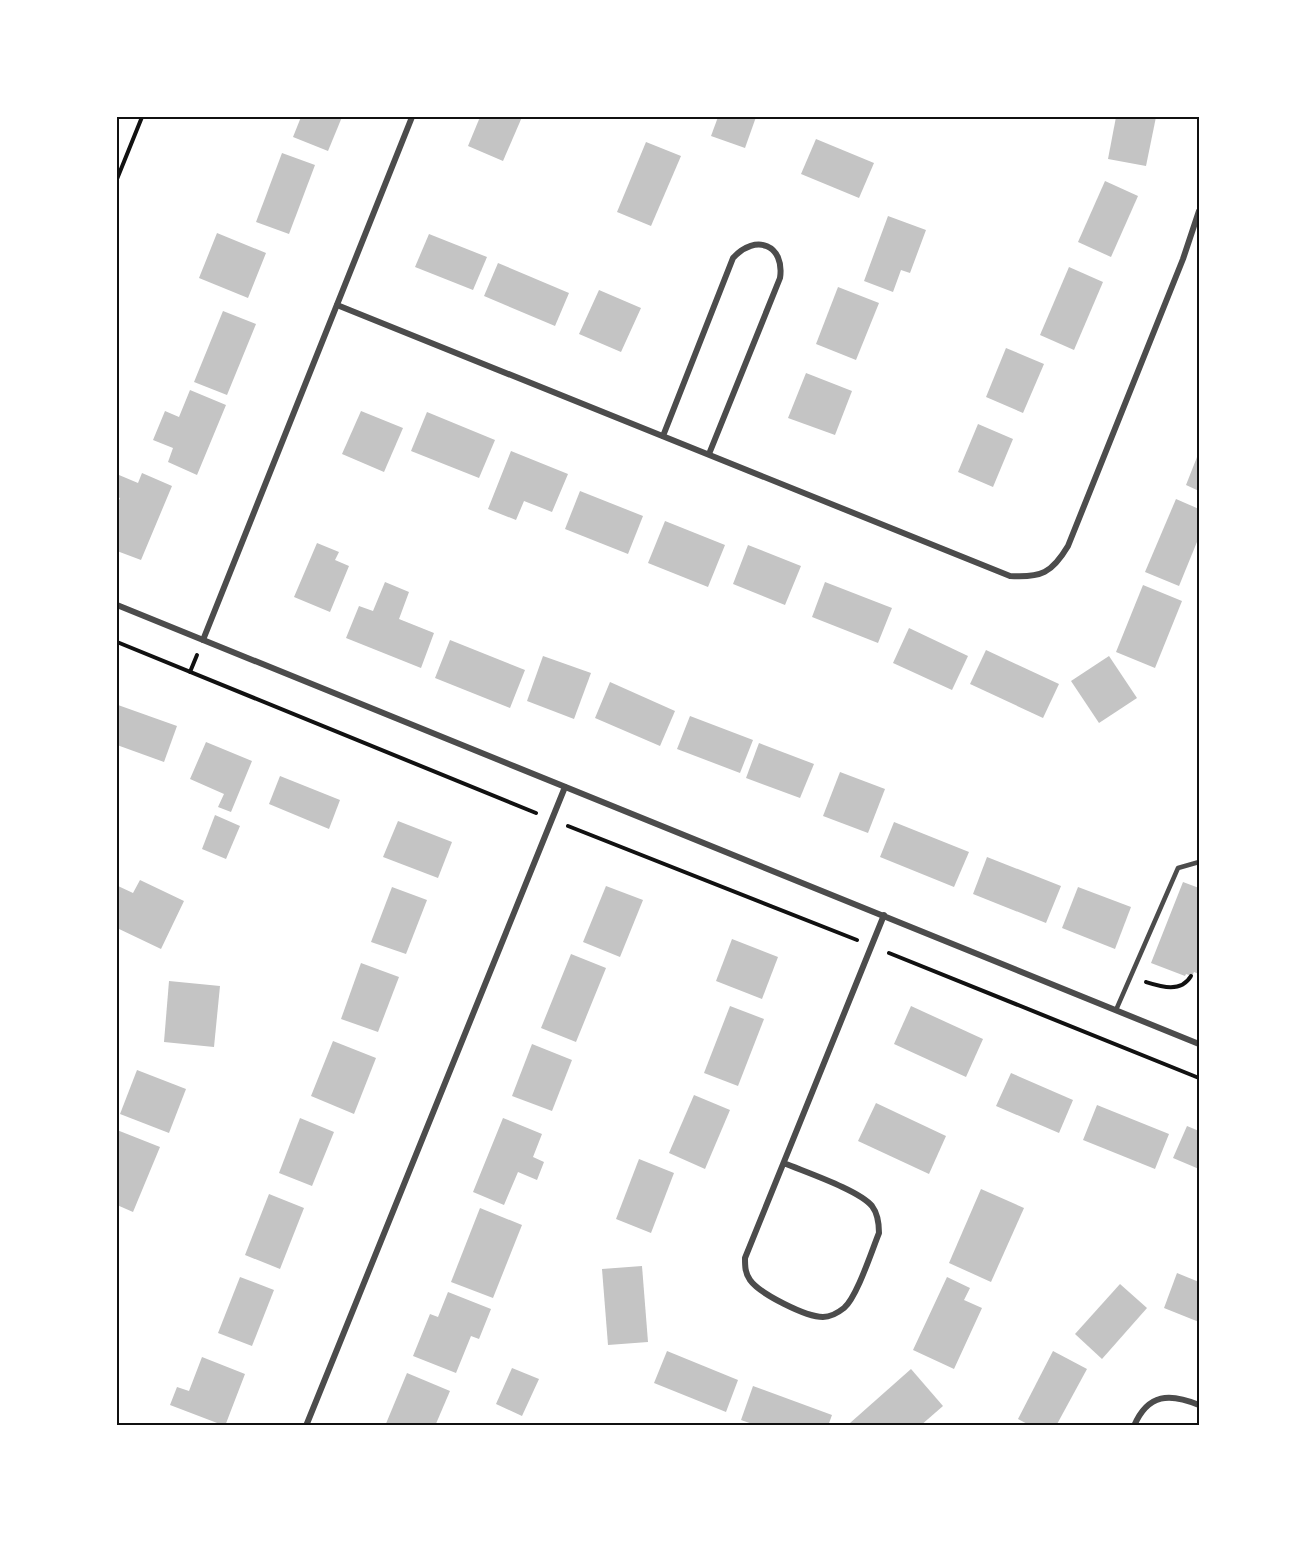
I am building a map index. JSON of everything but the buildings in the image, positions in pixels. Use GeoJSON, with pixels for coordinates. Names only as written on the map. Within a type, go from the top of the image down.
{"type":"FeatureCollection","features":[{"type":"Feature","properties":{"kind":"street"},"geometry":{"type":"LineString","coordinates":[[203,640],[412,117]]}},
{"type":"Feature","properties":{"kind":"street"},"geometry":{"type":"LineString","coordinates":[[337,305],[1010,576],[1029,578],[1047,573],[1059,561],[1068,546],[1183,259],[1199,211]]}},
{"type":"Feature","properties":{"kind":"street"},"geometry":{"type":"LineString","coordinates":[[663,436],[733,258],[742,249],[752,244],[766,246],[777,254],[782,267],[780,278],[709,454]]}},
{"type":"Feature","properties":{"kind":"street"},"geometry":{"type":"LineString","coordinates":[[117,605],[1199,1044]]}},
{"type":"Feature","properties":{"kind":"street"},"geometry":{"type":"LineString","coordinates":[[306,1426],[565,787]]}},
{"type":"Feature","properties":{"kind":"street"},"geometry":{"type":"LineString","coordinates":[[784,1163],[858,1194],[871,1206],[879,1221],[875,1243],[854,1295],[847,1306],[825,1317],[810,1314],[759,1289],[750,1280],[744,1258],[884,915]]}},
{"type":"Feature","properties":{"kind":"street"},"geometry":{"type":"LineString","coordinates":[[1134,1426],[1145,1408],[1157,1398],[1172,1396],[1199,1405]]}},
{"type":"Feature","properties":{"kind":"lane"},"geometry":{"type":"LineString","coordinates":[[1116,1010],[1178,868],[1199,862]]}},
{"type":"Feature","properties":{"kind":"path"},"geometry":{"type":"LineString","coordinates":[[117,179],[142,117]]}},
{"type":"Feature","properties":{"kind":"path"},"geometry":{"type":"LineString","coordinates":[[117,642],[530,811]]}},
{"type":"Feature","properties":{"kind":"path"},"geometry":{"type":"LineString","coordinates":[[576,829],[851,937]]}},
{"type":"Feature","properties":{"kind":"path"},"geometry":{"type":"LineString","coordinates":[[896,956],[1199,1078]]}},
{"type":"Feature","properties":{"kind":"path"},"geometry":{"type":"LineString","coordinates":[[1147,982],[1175,988],[1186,983],[1191,976]]}}]}
